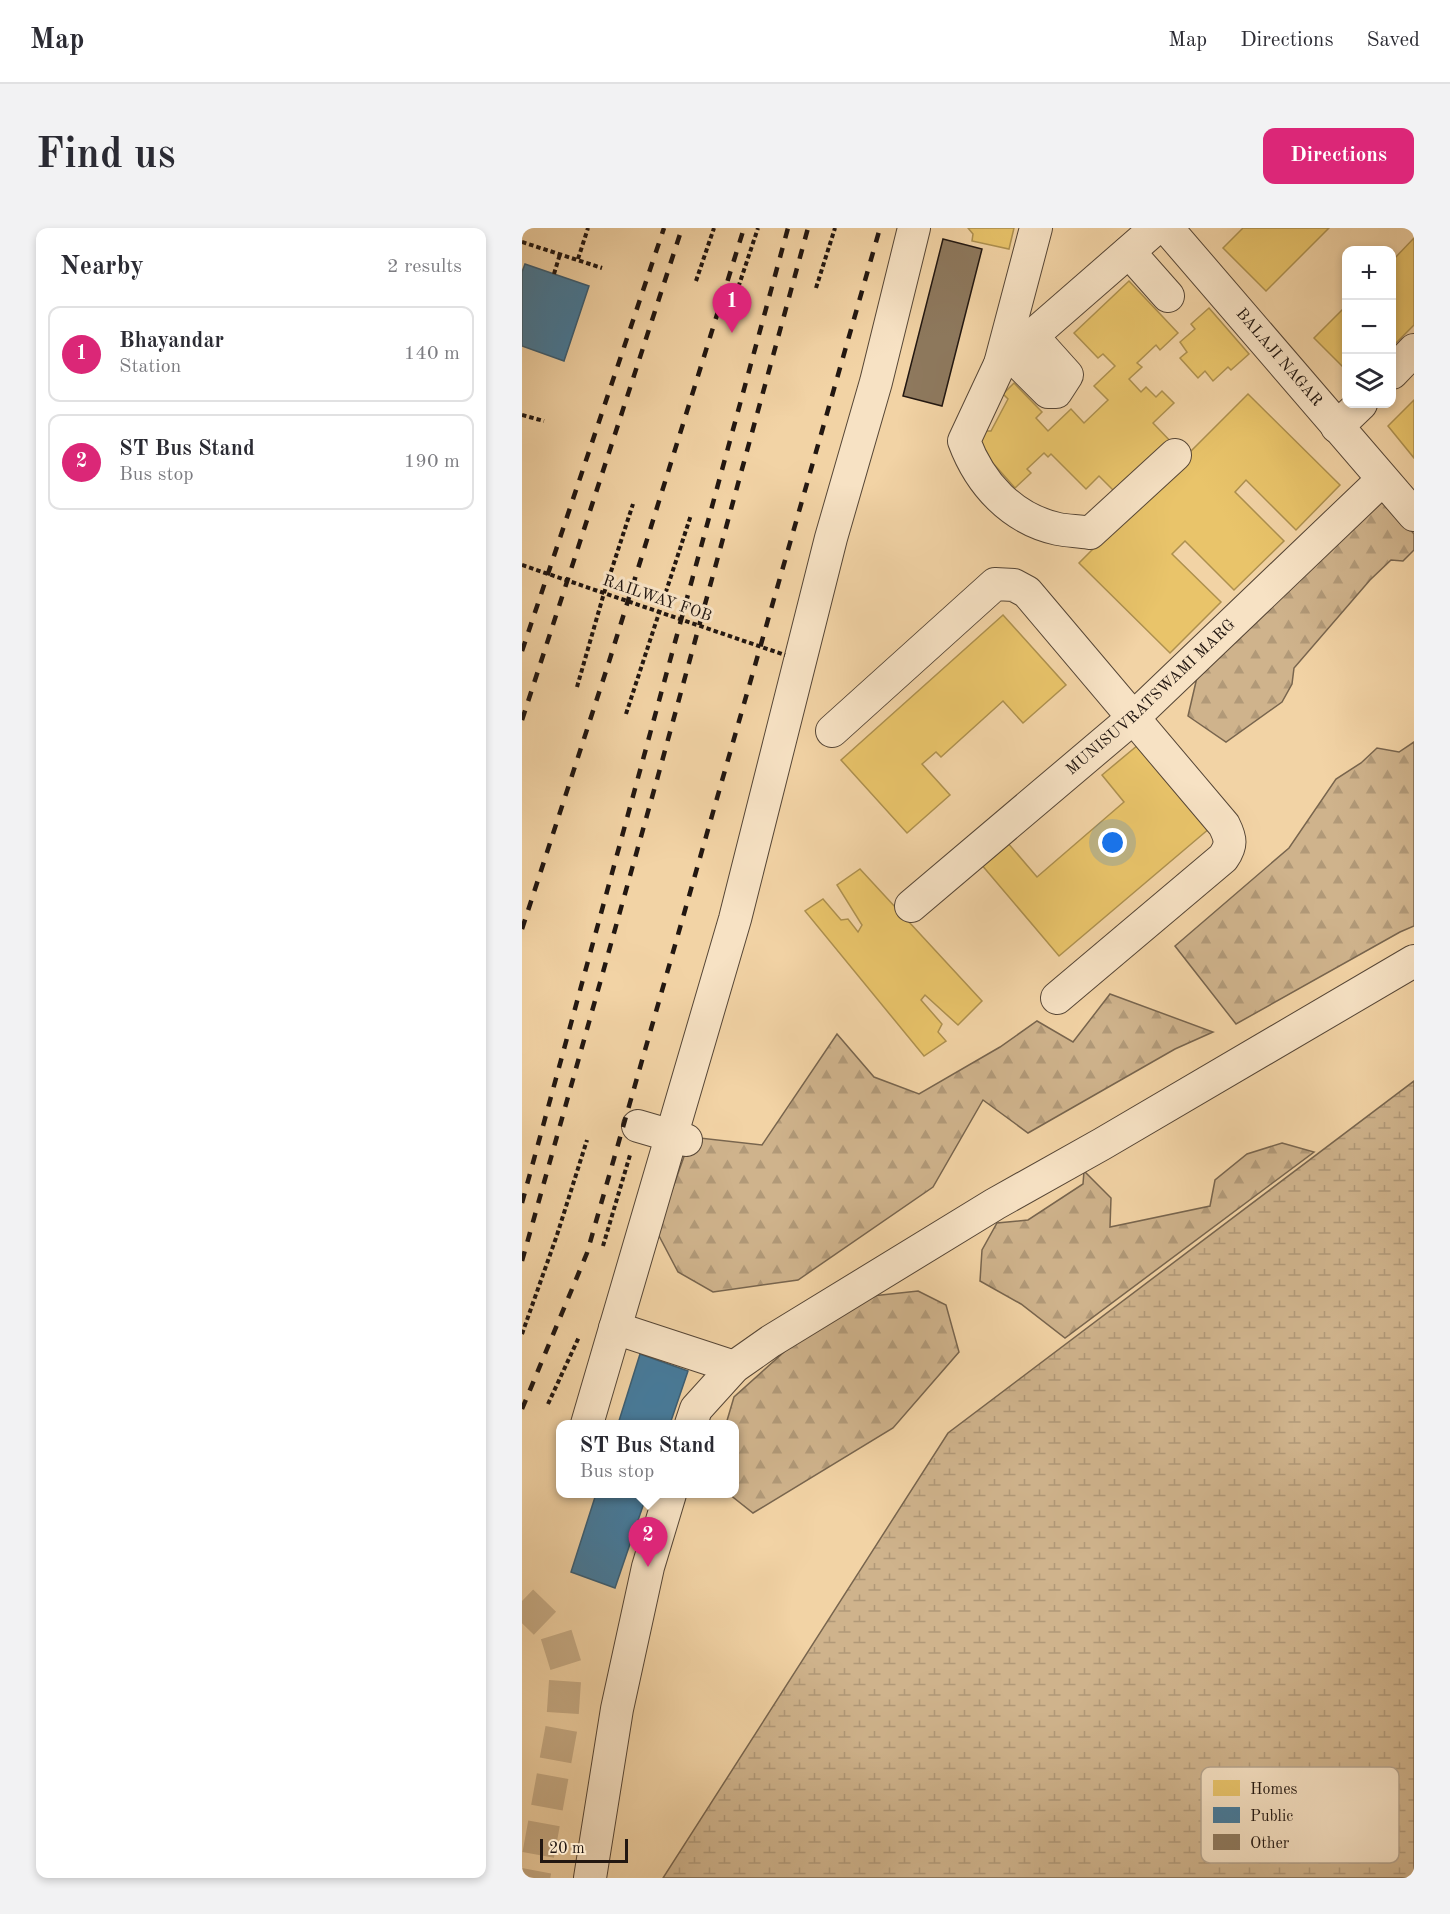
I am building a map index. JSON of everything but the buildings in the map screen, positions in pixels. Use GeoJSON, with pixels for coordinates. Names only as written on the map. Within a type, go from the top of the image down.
{"type":"FeatureCollection","features":[{"type":"Feature","properties":{"kind":"street"},"geometry":{"type":"LineString","coordinates":[[588,1420],[615,1328],[679,1137],[735,919],[764,781],[823,543],[876,382],[914,228]]}},
{"type":"Feature","properties":{"kind":"street"},"geometry":{"type":"LineString","coordinates":[[1036,228],[1014,352],[964,441],[970,458],[994,493],[1025,518],[1057,529],[1090,533],[1175,455]]}},
{"type":"Feature","properties":{"kind":"street"},"geometry":{"type":"LineString","coordinates":[[1014,352],[1156,228]]}},
{"type":"Feature","properties":{"kind":"street","name":"BALAJI NAGAR"},"geometry":{"type":"LineString","coordinates":[[1167,228],[1414,515]]}},
{"type":"Feature","properties":{"kind":"street"},"geometry":{"type":"LineString","coordinates":[[1129,252],[1168,296]]}},
{"type":"Feature","properties":{"kind":"street"},"geometry":{"type":"LineString","coordinates":[[1396,369],[1414,350]]}},
{"type":"Feature","properties":{"kind":"street"},"geometry":{"type":"LineString","coordinates":[[1337,427],[1356,408]]}},
{"type":"Feature","properties":{"kind":"street","name":"MUNISUVRATSWAMI MARG"},"geometry":{"type":"LineString","coordinates":[[911,906],[1133,718],[1382,480]]}},
{"type":"Feature","properties":{"kind":"street"},"geometry":{"type":"LineString","coordinates":[[832,732],[995,584],[1014,585],[1027,592],[1224,825],[1231,838],[1229,849],[1223,858],[1057,998]]}},
{"type":"Feature","properties":{"kind":"street"},"geometry":{"type":"LineString","coordinates":[[693,1420],[696,1409],[734,1367],[771,1341],[995,1204],[1414,961]]}},
{"type":"Feature","properties":{"kind":"street"},"geometry":{"type":"LineString","coordinates":[[638,1126],[679,1137]]}},
{"type":"Feature","properties":{"kind":"street"},"geometry":{"type":"LineString","coordinates":[[615,1328],[734,1367]]}},
{"type":"Feature","properties":{"kind":"street"},"geometry":{"type":"LineString","coordinates":[[590,1878],[617,1709],[648,1567],[669,1498]]}},
{"type":"Feature","properties":{"kind":"path"},"geometry":{"type":"LineString","coordinates":[[578,260],[588,228]]}},
{"type":"Feature","properties":{"kind":"path"},"geometry":{"type":"LineString","coordinates":[[696,281],[714,228]]}},
{"type":"Feature","properties":{"kind":"path"},"geometry":{"type":"LineString","coordinates":[[736,294],[758,228]]}},
{"type":"Feature","properties":{"kind":"path"},"geometry":{"type":"LineString","coordinates":[[816,288],[835,228]]}},
{"type":"Feature","properties":{"kind":"path"},"geometry":{"type":"LineString","coordinates":[[522,242],[602,268]]}},
{"type":"Feature","properties":{"kind":"path"},"geometry":{"type":"LineString","coordinates":[[554,274],[560,254]]}},
{"type":"Feature","properties":{"kind":"path"},"geometry":{"type":"LineString","coordinates":[[522,415],[544,421]]}},
{"type":"Feature","properties":{"kind":"path"},"geometry":{"type":"LineString","coordinates":[[577,687],[633,504]]}},
{"type":"Feature","properties":{"kind":"path"},"geometry":{"type":"LineString","coordinates":[[626,714],[691,515]]}},
{"type":"Feature","properties":{"kind":"path","name":"RAILWAY FOB"},"geometry":{"type":"LineString","coordinates":[[522,566],[785,655]]}},
{"type":"Feature","properties":{"kind":"path"},"geometry":{"type":"LineString","coordinates":[[603,1246],[638,1126]]}},
{"type":"Feature","properties":{"kind":"path"},"geometry":{"type":"LineString","coordinates":[[522,1334],[587,1140]]}},
{"type":"Feature","properties":{"kind":"green space"},"geometry":{"type":"Polygon","coordinates":[[[1383,496],[1414,534],[1414,550],[1403,561],[1391,560],[1370,580],[1294,668],[1292,684],[1282,702],[1226,742],[1188,716],[1198,673],[1383,496]]]}},
{"type":"Feature","properties":{"kind":"green space"},"geometry":{"type":"Polygon","coordinates":[[[1414,742],[1414,926],[1236,1024],[1175,946],[1289,848],[1336,779],[1361,763],[1377,748],[1399,752],[1414,742]]]}},
{"type":"Feature","properties":{"kind":"green space"},"geometry":{"type":"Polygon","coordinates":[[[1110,994],[1213,1032],[1175,1049],[1028,1133],[983,1100],[933,1187],[798,1280],[713,1292],[678,1272],[657,1232],[691,1137],[762,1145],[837,1034],[874,1077],[919,1094],[1000,1047],[1037,1021],[1073,1042],[1110,994]]]}},
{"type":"Feature","properties":{"kind":"green space"},"geometry":{"type":"Polygon","coordinates":[[[1414,1081],[1414,1878],[663,1878],[948,1433],[1414,1081]]]}},
{"type":"Feature","properties":{"kind":"green space"},"geometry":{"type":"Polygon","coordinates":[[[1282,1143],[1314,1152],[1065,1338],[1021,1304],[980,1281],[982,1250],[997,1223],[1028,1220],[1083,1184],[1084,1171],[1111,1198],[1110,1227],[1210,1206],[1215,1180],[1247,1154],[1282,1143]]]}},
{"type":"Feature","properties":{"kind":"green space"},"geometry":{"type":"Polygon","coordinates":[[[918,1291],[946,1305],[959,1352],[893,1428],[753,1513],[734,1498],[739,1498],[739,1420],[727,1420],[734,1397],[803,1335],[872,1296],[918,1291]]]}},
{"type":"Feature","properties":{"kind":"tunnel"},"geometry":{"type":"LineString","coordinates":[[522,1601],[556,1634],[566,1666],[562,1725],[534,1878]]}},
{"type":"Feature","properties":{"kind":"railway"},"geometry":{"type":"LineString","coordinates":[[522,651],[664,228]]}},
{"type":"Feature","properties":{"kind":"railway"},"geometry":{"type":"LineString","coordinates":[[522,720],[682,228]]}},
{"type":"Feature","properties":{"kind":"railway"},"geometry":{"type":"LineString","coordinates":[[522,929],[608,665],[744,228]]}},
{"type":"Feature","properties":{"kind":"railway"},"geometry":{"type":"LineString","coordinates":[[522,1203],[788,228]]}},
{"type":"Feature","properties":{"kind":"railway"},"geometry":{"type":"LineString","coordinates":[[522,1261],[808,228]]}},
{"type":"Feature","properties":{"kind":"railway"},"geometry":{"type":"LineString","coordinates":[[522,1409],[587,1253],[880,228]]}},
{"type":"Feature","properties":{"kind":"place","name":"Bhayandar"},"geometry":{"type":"Point","coordinates":[732,333]}},
{"type":"Feature","properties":{"kind":"place","name":"ST Bus Stand"},"geometry":{"type":"Point","coordinates":[648,1567]}}]}
